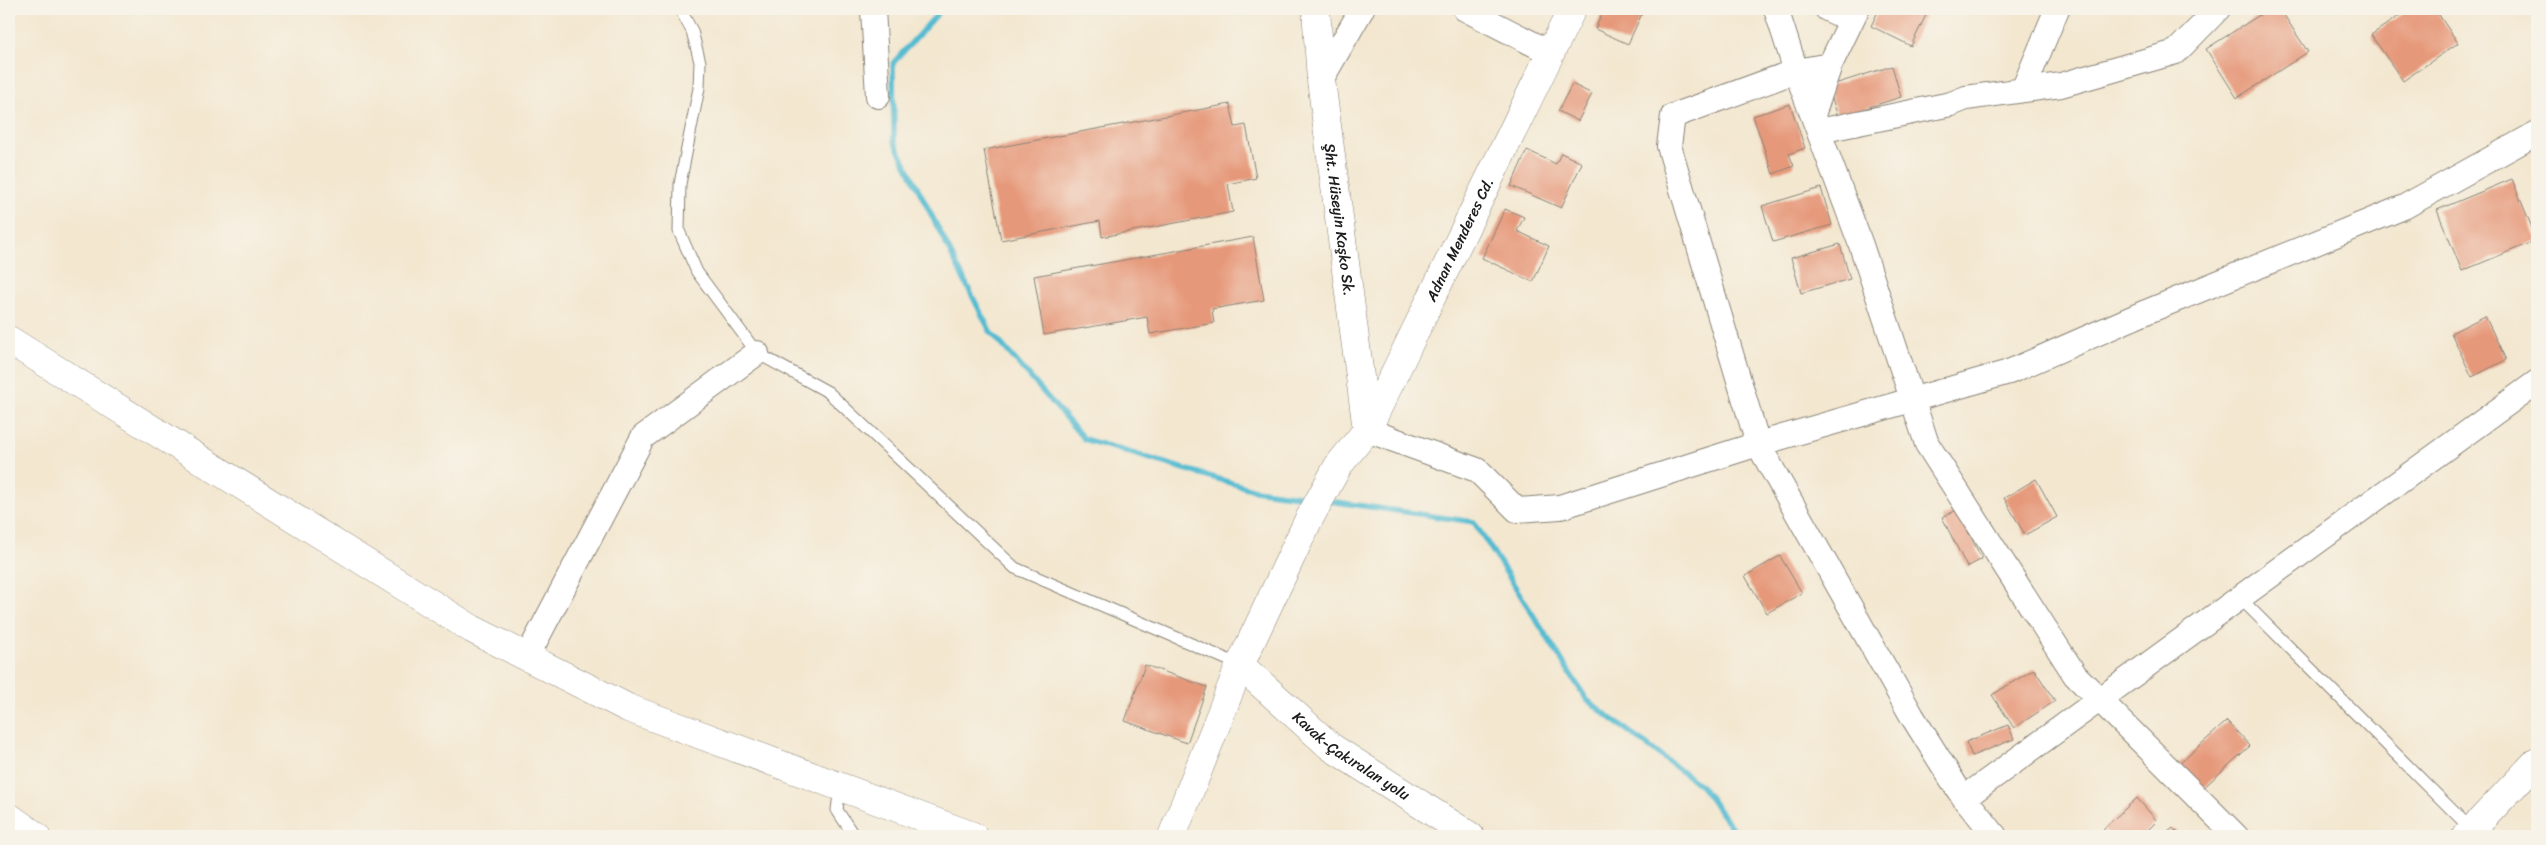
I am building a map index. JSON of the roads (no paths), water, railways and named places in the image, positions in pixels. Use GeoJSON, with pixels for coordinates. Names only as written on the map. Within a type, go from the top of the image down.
{"type":"FeatureCollection","features":[{"type":"Feature","properties":{"kind":"street"},"geometry":{"type":"LineString","coordinates":[[874,9],[878,96]]}},
{"type":"Feature","properties":{"kind":"street","name":"Şht. Hüseyin Kaşko Sk."},"geometry":{"type":"LineString","coordinates":[[1316,9],[1321,80],[1367,430]]}},
{"type":"Feature","properties":{"kind":"street"},"geometry":{"type":"LineString","coordinates":[[1321,80],[1362,9]]}},
{"type":"Feature","properties":{"kind":"street"},"geometry":{"type":"LineString","coordinates":[[1465,9],[1551,53]]}},
{"type":"Feature","properties":{"kind":"street","name":"Adnan Menderes Cd."},"geometry":{"type":"LineString","coordinates":[[1172,836],[1240,665],[1308,521],[1338,466],[1367,430],[1572,9]]}},
{"type":"Feature","properties":{"kind":"street"},"geometry":{"type":"LineString","coordinates":[[1776,9],[1796,70],[1861,245],[1927,444],[2075,675],[2236,836]]}},
{"type":"Feature","properties":{"kind":"street"},"geometry":{"type":"LineString","coordinates":[[1816,123],[1830,65],[1854,14],[1827,9]]}},
{"type":"Feature","properties":{"kind":"street"},"geometry":{"type":"LineString","coordinates":[[2023,90],[2057,9]]}},
{"type":"Feature","properties":{"kind":"street"},"geometry":{"type":"LineString","coordinates":[[1816,123],[1952,104],[1966,98],[2061,85],[2176,52],[2218,9]]}},
{"type":"Feature","properties":{"kind":"street"},"geometry":{"type":"LineString","coordinates":[[1830,65],[1796,70],[1673,116],[1668,146],[1758,444],[1912,716],[1964,798],[1995,836]]}},
{"type":"Feature","properties":{"kind":"street"},"geometry":{"type":"LineString","coordinates":[[1367,430],[1477,470],[1517,510],[1560,507],[1758,444],[2009,372],[2146,312],[2404,207],[2537,133]]}},
{"type":"Feature","properties":{"kind":"street"},"geometry":{"type":"LineString","coordinates":[[9,340],[472,629],[628,708],[973,836]]}},
{"type":"Feature","properties":{"kind":"street"},"geometry":{"type":"LineString","coordinates":[[527,657],[643,438],[757,353]]}},
{"type":"Feature","properties":{"kind":"street"},"geometry":{"type":"LineString","coordinates":[[1964,798],[2537,382]]}},
{"type":"Feature","properties":{"kind":"street","name":"Kavak-Çakıralan yolu"},"geometry":{"type":"LineString","coordinates":[[1240,665],[1331,747],[1470,836]]}},
{"type":"Feature","properties":{"kind":"street"},"geometry":{"type":"LineString","coordinates":[[2469,833],[2537,761]]}},
{"type":"Feature","properties":{"kind":"street"},"geometry":{"type":"LineString","coordinates":[[9,817],[36,836]]}},
{"type":"Feature","properties":{"kind":"lane"},"geometry":{"type":"LineString","coordinates":[[680,9],[692,31],[700,70],[700,88],[680,184],[679,230],[697,272],[757,353],[828,392],[1015,568],[1240,665]]}},
{"type":"Feature","properties":{"kind":"lane"},"geometry":{"type":"LineString","coordinates":[[2240,598],[2469,833]]}},
{"type":"Feature","properties":{"kind":"lane"},"geometry":{"type":"LineString","coordinates":[[840,788],[837,810],[854,836]]}},
{"type":"Feature","properties":{"kind":"waterway"},"geometry":{"type":"LineString","coordinates":[[942,9],[893,63],[894,141],[990,331],[1084,439],[1255,490],[1312,498]]}},
{"type":"Feature","properties":{"kind":"waterway"},"geometry":{"type":"LineString","coordinates":[[1329,501],[1474,522],[1587,700],[1701,786],[1738,836]]}}]}
